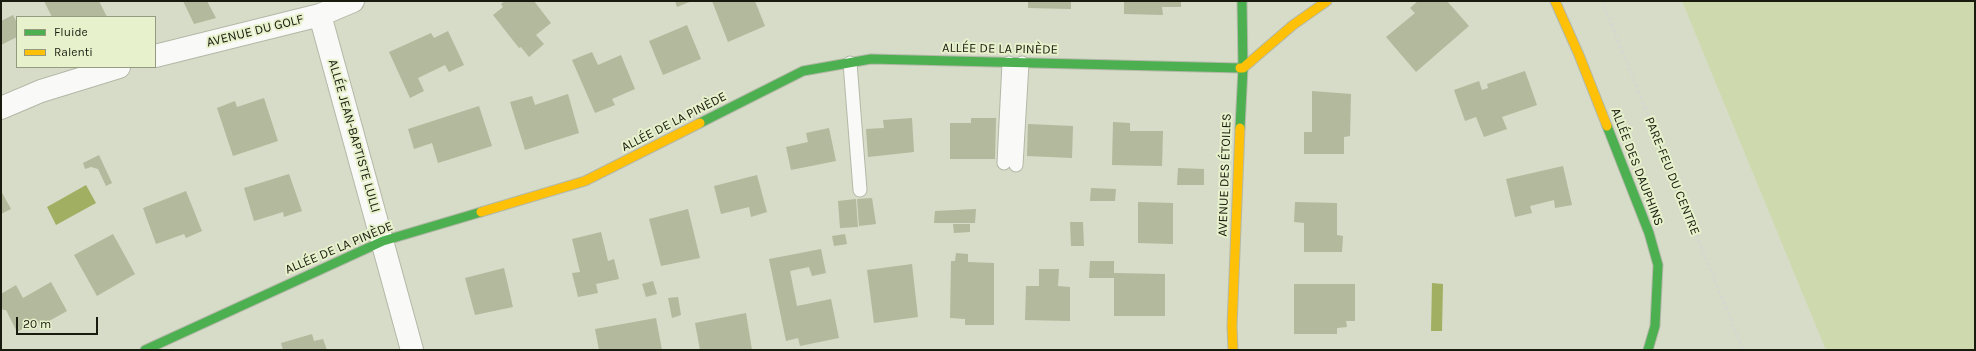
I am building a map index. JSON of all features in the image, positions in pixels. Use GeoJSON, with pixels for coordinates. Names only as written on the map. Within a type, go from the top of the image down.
{"type":"FeatureCollection","features":[{"type":"Feature","properties":{"kind":"street","name":"AVENUE DU GOLF"},"geometry":{"type":"LineString","coordinates":[[156,56],[320,15],[353,1]]}},
{"type":"Feature","properties":{"kind":"street","name":"AVENUE DES ÉTOILES"},"geometry":{"type":"LineString","coordinates":[[1233,350],[1232,326],[1242,68],[1242,1]]}},
{"type":"Feature","properties":{"kind":"street"},"geometry":{"type":"LineString","coordinates":[[1242,68],[1293,25],[1327,1]]}},
{"type":"Feature","properties":{"kind":"street","name":"ALLÉE DES DAUPHINS"},"geometry":{"type":"LineString","coordinates":[[1555,1],[1579,55],[1649,233],[1658,265],[1655,326],[1648,350]]}},
{"type":"Feature","properties":{"kind":"street","name":"ALLÉE JEAN-BAPTISTE LULLI"},"geometry":{"type":"LineString","coordinates":[[320,15],[412,350]]}},
{"type":"Feature","properties":{"kind":"street","name":"ALLÉE DE LA PINÈDE"},"geometry":{"type":"LineString","coordinates":[[145,350],[383,241],[584,181],[802,72],[871,59],[1242,68]]}},
{"type":"Feature","properties":{"kind":"street"},"geometry":{"type":"LineString","coordinates":[[1,108],[41,92],[116,68]]}},
{"type":"Feature","properties":{"kind":"lane"},"geometry":{"type":"LineString","coordinates":[[850,63],[860,190]]}},
{"type":"Feature","properties":{"kind":"lane"},"geometry":{"type":"LineString","coordinates":[[1009,63],[1010,164],[1022,63]]}},
{"type":"Feature","properties":{"kind":"path","name":"PARE-FEU DU CENTRE"},"geometry":{"type":"LineString","coordinates":[[1602,1],[1743,350]]}},
{"type":"Feature","properties":{"kind":"shaded area"},"geometry":{"type":"Polygon","coordinates":[[[1682,1],[1975,1],[1975,350],[1826,350],[1682,1]]]}},
{"type":"Feature","properties":{"kind":"shaded area"},"geometry":{"type":"Polygon","coordinates":[[[86,185],[96,203],[56,225],[47,207],[86,185]]]}},
{"type":"Feature","properties":{"kind":"shaded area"},"geometry":{"type":"Polygon","coordinates":[[[1432,283],[1443,284],[1442,331],[1431,331],[1432,283]]]}},
{"type":"Feature","properties":{"kind":"building"},"geometry":{"type":"Polygon","coordinates":[[[44,1],[99,1],[106,16],[52,16],[44,1]]]}},
{"type":"Feature","properties":{"kind":"building"},"geometry":{"type":"Polygon","coordinates":[[[183,1],[207,1],[216,18],[194,24],[183,1]]]}},
{"type":"Feature","properties":{"kind":"building"},"geometry":{"type":"Polygon","coordinates":[[[505,1],[534,1],[551,23],[536,35],[544,44],[529,57],[521,47],[519,48],[493,15],[503,7],[501,4],[505,1]]]}},
{"type":"Feature","properties":{"kind":"building"},"geometry":{"type":"Polygon","coordinates":[[[675,1],[692,1],[677,7],[675,1]]]}},
{"type":"Feature","properties":{"kind":"building"},"geometry":{"type":"Polygon","coordinates":[[[712,1],[755,1],[765,26],[728,42],[712,1]]]}},
{"type":"Feature","properties":{"kind":"building"},"geometry":{"type":"Polygon","coordinates":[[[1028,1],[1071,1],[1071,9],[1028,8],[1028,1]]]}},
{"type":"Feature","properties":{"kind":"building"},"geometry":{"type":"Polygon","coordinates":[[[1124,1],[1181,1],[1181,7],[1162,7],[1163,15],[1124,14],[1124,1]]]}},
{"type":"Feature","properties":{"kind":"building"},"geometry":{"type":"Polygon","coordinates":[[[1418,1],[1447,1],[1469,26],[1416,72],[1386,37],[1415,13],[1410,8],[1418,1]]]}},
{"type":"Feature","properties":{"kind":"building"},"geometry":{"type":"Polygon","coordinates":[[[13,15],[16,21],[16,38],[1,45],[1,21],[13,15]]]}},
{"type":"Feature","properties":{"kind":"building"},"geometry":{"type":"Polygon","coordinates":[[[687,25],[701,59],[663,75],[649,41],[687,25]]]}},
{"type":"Feature","properties":{"kind":"building"},"geometry":{"type":"Polygon","coordinates":[[[448,31],[464,65],[449,72],[445,65],[418,78],[424,91],[410,98],[389,52],[431,33],[434,38],[448,31]]]}},
{"type":"Feature","properties":{"kind":"building"},"geometry":{"type":"Polygon","coordinates":[[[592,52],[598,65],[621,55],[635,89],[612,99],[615,105],[595,113],[572,60],[592,52]]]}},
{"type":"Feature","properties":{"kind":"building"},"geometry":{"type":"Polygon","coordinates":[[[1525,71],[1537,105],[1502,117],[1507,129],[1484,137],[1476,117],[1465,121],[1454,90],[1479,81],[1482,90],[1488,88],[1487,84],[1525,71]]]}},
{"type":"Feature","properties":{"kind":"building"},"geometry":{"type":"Polygon","coordinates":[[[1312,91],[1351,94],[1350,136],[1344,137],[1344,154],[1304,154],[1304,132],[1312,132],[1312,91]]]}},
{"type":"Feature","properties":{"kind":"building"},"geometry":{"type":"Polygon","coordinates":[[[568,94],[579,133],[525,150],[510,102],[532,96],[535,105],[568,94]]]}},
{"type":"Feature","properties":{"kind":"building"},"geometry":{"type":"Polygon","coordinates":[[[264,98],[278,141],[233,156],[217,108],[235,101],[237,107],[264,98]]]}},
{"type":"Feature","properties":{"kind":"building"},"geometry":{"type":"Polygon","coordinates":[[[479,106],[492,146],[438,163],[432,143],[414,149],[408,129],[479,106]]]}},
{"type":"Feature","properties":{"kind":"building"},"geometry":{"type":"Polygon","coordinates":[[[912,118],[914,152],[868,157],[866,129],[884,128],[883,120],[912,118]]]}},
{"type":"Feature","properties":{"kind":"building"},"geometry":{"type":"Polygon","coordinates":[[[971,118],[996,118],[995,159],[950,159],[950,123],[971,123],[971,118]]]}},
{"type":"Feature","properties":{"kind":"building"},"geometry":{"type":"Polygon","coordinates":[[[1113,122],[1130,123],[1130,131],[1163,131],[1162,166],[1112,165],[1113,122]]]}},
{"type":"Feature","properties":{"kind":"building"},"geometry":{"type":"Polygon","coordinates":[[[1028,124],[1073,126],[1072,158],[1027,156],[1028,124]]]}},
{"type":"Feature","properties":{"kind":"building"},"geometry":{"type":"Polygon","coordinates":[[[829,128],[836,161],[791,170],[786,147],[808,142],[806,133],[829,128]]]}},
{"type":"Feature","properties":{"kind":"building"},"geometry":{"type":"Polygon","coordinates":[[[99,155],[112,183],[106,186],[98,169],[91,167],[85,169],[83,163],[99,155]]]}},
{"type":"Feature","properties":{"kind":"building"},"geometry":{"type":"Polygon","coordinates":[[[1563,166],[1572,205],[1555,208],[1554,200],[1530,206],[1532,213],[1515,217],[1506,179],[1563,166]]]}},
{"type":"Feature","properties":{"kind":"building"},"geometry":{"type":"Polygon","coordinates":[[[1178,168],[1204,169],[1204,185],[1177,185],[1178,168]]]}},
{"type":"Feature","properties":{"kind":"building"},"geometry":{"type":"Polygon","coordinates":[[[289,174],[302,211],[284,217],[283,212],[254,221],[244,188],[289,174]]]}},
{"type":"Feature","properties":{"kind":"building"},"geometry":{"type":"Polygon","coordinates":[[[757,175],[767,212],[751,217],[749,207],[721,214],[714,186],[757,175]]]}},
{"type":"Feature","properties":{"kind":"building"},"geometry":{"type":"Polygon","coordinates":[[[1091,188],[1116,189],[1115,201],[1090,201],[1091,188]]]}},
{"type":"Feature","properties":{"kind":"building"},"geometry":{"type":"Polygon","coordinates":[[[1,191],[11,209],[1,214],[1,191]]]}},
{"type":"Feature","properties":{"kind":"building"},"geometry":{"type":"Polygon","coordinates":[[[186,191],[202,231],[186,238],[184,234],[156,244],[143,208],[186,191]]]}},
{"type":"Feature","properties":{"kind":"building"},"geometry":{"type":"Polygon","coordinates":[[[872,198],[876,224],[859,226],[857,199],[872,198]]]}},
{"type":"Feature","properties":{"kind":"building"},"geometry":{"type":"Polygon","coordinates":[[[856,199],[858,227],[840,228],[838,201],[856,199]]]}},
{"type":"Feature","properties":{"kind":"building"},"geometry":{"type":"Polygon","coordinates":[[[1138,202],[1173,203],[1173,244],[1138,243],[1138,202]]]}},
{"type":"Feature","properties":{"kind":"building"},"geometry":{"type":"Polygon","coordinates":[[[1295,202],[1337,203],[1337,235],[1343,236],[1342,252],[1304,252],[1304,223],[1294,222],[1295,202]]]}},
{"type":"Feature","properties":{"kind":"building"},"geometry":{"type":"Polygon","coordinates":[[[688,209],[700,258],[661,266],[649,219],[688,209]]]}},
{"type":"Feature","properties":{"kind":"building"},"geometry":{"type":"Polygon","coordinates":[[[976,209],[975,223],[934,223],[935,211],[976,209]]]}},
{"type":"Feature","properties":{"kind":"building"},"geometry":{"type":"Polygon","coordinates":[[[1070,222],[1083,222],[1084,246],[1071,246],[1070,222]]]}},
{"type":"Feature","properties":{"kind":"building"},"geometry":{"type":"Polygon","coordinates":[[[953,224],[970,224],[970,232],[954,233],[953,224]]]}},
{"type":"Feature","properties":{"kind":"building"},"geometry":{"type":"Polygon","coordinates":[[[601,232],[608,261],[614,259],[619,279],[596,284],[598,293],[578,297],[572,273],[580,272],[572,239],[601,232]]]}},
{"type":"Feature","properties":{"kind":"building"},"geometry":{"type":"Polygon","coordinates":[[[113,234],[135,274],[97,296],[74,255],[113,234]]]}},
{"type":"Feature","properties":{"kind":"building"},"geometry":{"type":"Polygon","coordinates":[[[845,234],[847,244],[834,246],[832,236],[845,234]]]}},
{"type":"Feature","properties":{"kind":"building"},"geometry":{"type":"Polygon","coordinates":[[[821,249],[826,273],[812,276],[809,267],[790,271],[797,306],[831,299],[839,338],[800,346],[798,338],[786,341],[769,259],[821,249]]]}},
{"type":"Feature","properties":{"kind":"building"},"geometry":{"type":"Polygon","coordinates":[[[956,253],[968,254],[968,262],[994,263],[994,325],[965,325],[965,319],[950,318],[951,261],[955,261],[956,253]]]}},
{"type":"Feature","properties":{"kind":"building"},"geometry":{"type":"Polygon","coordinates":[[[1090,261],[1114,261],[1114,273],[1165,274],[1165,316],[1114,316],[1114,278],[1089,278],[1090,261]]]}},
{"type":"Feature","properties":{"kind":"building"},"geometry":{"type":"Polygon","coordinates":[[[912,264],[918,317],[874,323],[867,270],[912,264]]]}},
{"type":"Feature","properties":{"kind":"building"},"geometry":{"type":"Polygon","coordinates":[[[504,268],[513,307],[475,315],[465,278],[504,268]]]}},
{"type":"Feature","properties":{"kind":"building"},"geometry":{"type":"Polygon","coordinates":[[[1039,269],[1059,269],[1058,286],[1070,287],[1070,321],[1025,320],[1026,286],[1039,286],[1039,269]]]}},
{"type":"Feature","properties":{"kind":"building"},"geometry":{"type":"Polygon","coordinates":[[[653,281],[657,294],[646,297],[642,284],[653,281]]]}},
{"type":"Feature","properties":{"kind":"building"},"geometry":{"type":"Polygon","coordinates":[[[51,282],[67,311],[40,326],[38,321],[17,332],[6,310],[3,310],[1,306],[1,294],[16,285],[23,298],[51,282]]]}},
{"type":"Feature","properties":{"kind":"building"},"geometry":{"type":"Polygon","coordinates":[[[1294,284],[1355,284],[1355,321],[1346,321],[1347,327],[1337,328],[1337,334],[1294,334],[1294,284]]]}},
{"type":"Feature","properties":{"kind":"building"},"geometry":{"type":"Polygon","coordinates":[[[678,297],[681,315],[672,318],[668,298],[678,297]]]}},
{"type":"Feature","properties":{"kind":"building"},"geometry":{"type":"Polygon","coordinates":[[[746,313],[752,350],[700,350],[695,323],[746,313]]]}},
{"type":"Feature","properties":{"kind":"building"},"geometry":{"type":"Polygon","coordinates":[[[656,318],[662,350],[599,350],[595,329],[656,318]]]}},
{"type":"Feature","properties":{"kind":"building"},"geometry":{"type":"Polygon","coordinates":[[[312,334],[314,341],[323,339],[327,350],[283,350],[281,343],[312,334]]]}},
{"type":"Feature","properties":{"kind":"traffic: fast"},"geometry":{"type":"LineString","coordinates":[[1240,128],[1243,68],[1242,1]]}},
{"type":"Feature","properties":{"kind":"traffic: fast"},"geometry":{"type":"LineString","coordinates":[[700,123],[803,71],[871,59],[1240,68]]}},
{"type":"Feature","properties":{"kind":"traffic: fast"},"geometry":{"type":"LineString","coordinates":[[1607,126],[1649,233],[1658,265],[1655,326],[1648,350]]}},
{"type":"Feature","properties":{"kind":"traffic: fast"},"geometry":{"type":"LineString","coordinates":[[145,350],[383,241],[481,212]]}},
{"type":"Feature","properties":{"kind":"traffic: slow"},"geometry":{"type":"LineString","coordinates":[[1240,68],[1243,68],[1293,25],[1327,1]]}},
{"type":"Feature","properties":{"kind":"traffic: slow"},"geometry":{"type":"LineString","coordinates":[[1555,1],[1579,55],[1607,126]]}},
{"type":"Feature","properties":{"kind":"traffic: slow"},"geometry":{"type":"LineString","coordinates":[[481,212],[585,181],[700,123]]}},
{"type":"Feature","properties":{"kind":"traffic: slow"},"geometry":{"type":"LineString","coordinates":[[1233,350],[1232,326],[1240,128]]}}]}
